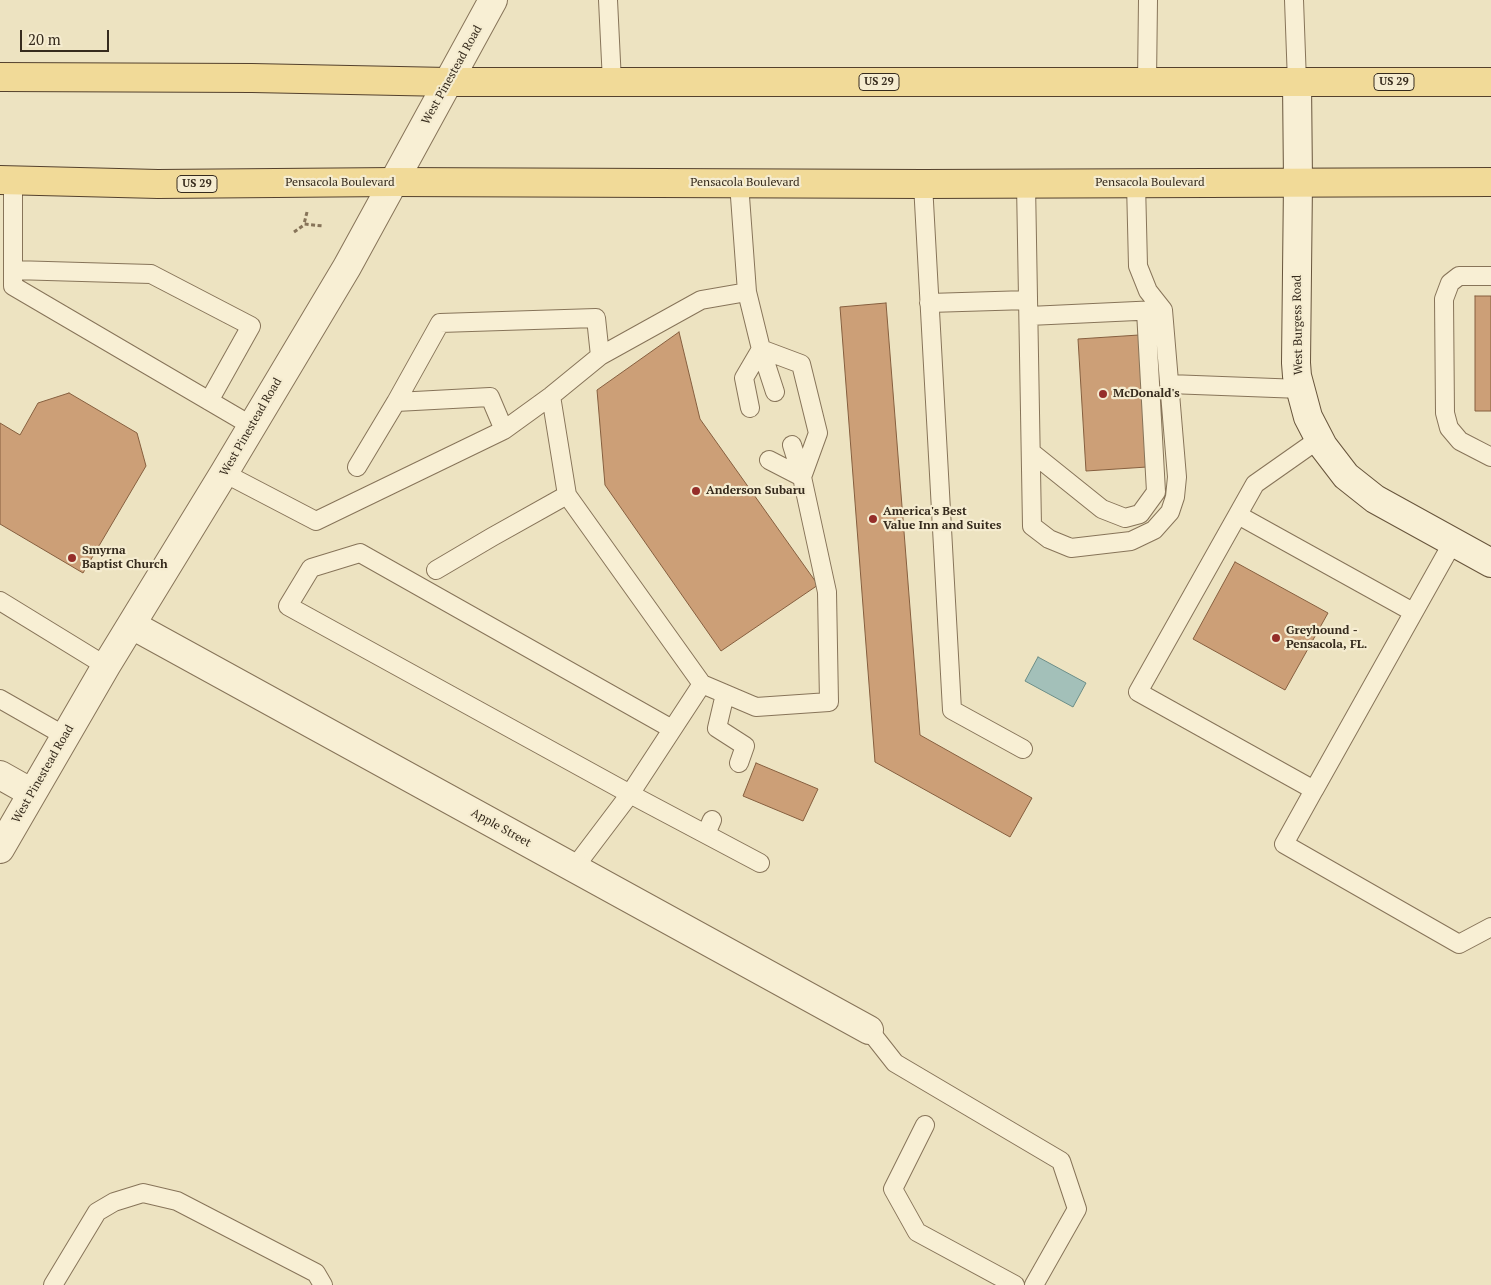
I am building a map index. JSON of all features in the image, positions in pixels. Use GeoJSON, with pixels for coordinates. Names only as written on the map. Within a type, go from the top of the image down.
{"type":"FeatureCollection","features":[{"type":"Feature","properties":{"kind":"main road","name":"US 29"},"geometry":{"type":"LineString","coordinates":[[0,77],[252,78],[448,82],[1491,82]]}},
{"type":"Feature","properties":{"kind":"main road","name":"Pensacola Boulevard"},"geometry":{"type":"LineString","coordinates":[[6,180],[158,184],[394,182],[923,184],[1491,182]]}},
{"type":"Feature","properties":{"kind":"street","name":"West Pinestead Road"},"geometry":{"type":"LineString","coordinates":[[0,849],[106,666],[347,266],[493,0]]}},
{"type":"Feature","properties":{"kind":"street","name":"West Burgess Road"},"geometry":{"type":"LineString","coordinates":[[1297,82],[1296,364],[1308,416],[1323,446],[1346,476],[1374,499],[1491,563]]}},
{"type":"Feature","properties":{"kind":"street","name":"Apple Street"},"geometry":{"type":"LineString","coordinates":[[132,625],[869,1030]]}},
{"type":"Feature","properties":{"kind":"street"},"geometry":{"type":"LineString","coordinates":[[0,775],[32,793]]}},
{"type":"Feature","properties":{"kind":"lane"},"geometry":{"type":"LineString","coordinates":[[608,0],[612,82]]}},
{"type":"Feature","properties":{"kind":"lane"},"geometry":{"type":"LineString","coordinates":[[1147,82],[1148,0]]}},
{"type":"Feature","properties":{"kind":"lane"},"geometry":{"type":"LineString","coordinates":[[1294,0],[1297,82]]}},
{"type":"Feature","properties":{"kind":"lane"},"geometry":{"type":"LineString","coordinates":[[6,180],[14,286],[252,426]]}},
{"type":"Feature","properties":{"kind":"lane"},"geometry":{"type":"LineString","coordinates":[[739,183],[747,292],[761,349],[775,392]]}},
{"type":"Feature","properties":{"kind":"lane"},"geometry":{"type":"LineString","coordinates":[[1026,184],[1032,526],[1049,539],[1071,548],[1131,541],[1154,530],[1170,512],[1175,497],[1177,477],[1169,384],[1154,310],[1138,266],[1136,183]]}},
{"type":"Feature","properties":{"kind":"lane"},"geometry":{"type":"LineString","coordinates":[[923,184],[952,710],[1023,749]]}},
{"type":"Feature","properties":{"kind":"lane"},"geometry":{"type":"LineString","coordinates":[[13,270],[150,274],[251,326],[209,401]]}},
{"type":"Feature","properties":{"kind":"lane"},"geometry":{"type":"LineString","coordinates":[[1491,276],[1459,276],[1450,283],[1444,299],[1445,413],[1449,428],[1460,442],[1491,457]]}},
{"type":"Feature","properties":{"kind":"lane"},"geometry":{"type":"LineString","coordinates":[[224,473],[316,521],[504,430],[551,396],[600,356],[701,300],[747,292]]}},
{"type":"Feature","properties":{"kind":"lane"},"geometry":{"type":"LineString","coordinates":[[929,302],[1028,308],[1154,310]]}},
{"type":"Feature","properties":{"kind":"lane"},"geometry":{"type":"LineString","coordinates":[[1031,452],[1102,509],[1125,518],[1140,514],[1156,492],[1154,310]]}},
{"type":"Feature","properties":{"kind":"lane"},"geometry":{"type":"LineString","coordinates":[[357,467],[440,323],[596,318],[600,356]]}},
{"type":"Feature","properties":{"kind":"lane"},"geometry":{"type":"LineString","coordinates":[[750,408],[744,378],[761,349]]}},
{"type":"Feature","properties":{"kind":"lane"},"geometry":{"type":"LineString","coordinates":[[761,349],[802,364],[818,433],[802,477]]}},
{"type":"Feature","properties":{"kind":"lane"},"geometry":{"type":"LineString","coordinates":[[1169,384],[1301,389]]}},
{"type":"Feature","properties":{"kind":"lane"},"geometry":{"type":"LineString","coordinates":[[551,396],[567,495],[702,684],[756,707],[829,702],[827,592],[802,477],[792,445]]}},
{"type":"Feature","properties":{"kind":"lane"},"geometry":{"type":"LineString","coordinates":[[396,402],[490,397],[504,430]]}},
{"type":"Feature","properties":{"kind":"lane"},"geometry":{"type":"LineString","coordinates":[[1314,790],[1138,692],[1255,484],[1319,438]]}},
{"type":"Feature","properties":{"kind":"lane"},"geometry":{"type":"LineString","coordinates":[[769,460],[802,477]]}},
{"type":"Feature","properties":{"kind":"lane"},"geometry":{"type":"LineString","coordinates":[[436,570],[567,495]]}},
{"type":"Feature","properties":{"kind":"lane"},"geometry":{"type":"LineString","coordinates":[[1238,514],[1413,612]]}},
{"type":"Feature","properties":{"kind":"lane"},"geometry":{"type":"LineString","coordinates":[[1453,542],[1284,844],[1459,944],[1491,927]]}},
{"type":"Feature","properties":{"kind":"lane"},"geometry":{"type":"LineString","coordinates":[[672,729],[360,553],[311,568],[288,606],[630,794],[709,827],[760,863]]}},
{"type":"Feature","properties":{"kind":"lane"},"geometry":{"type":"LineString","coordinates":[[0,601],[106,666]]}},
{"type":"Feature","properties":{"kind":"lane"},"geometry":{"type":"LineString","coordinates":[[574,868],[630,794],[702,684]]}},
{"type":"Feature","properties":{"kind":"lane"},"geometry":{"type":"LineString","coordinates":[[725,694],[716,728],[744,746],[739,763]]}},
{"type":"Feature","properties":{"kind":"lane"},"geometry":{"type":"LineString","coordinates":[[0,699],[65,736]]}},
{"type":"Feature","properties":{"kind":"lane"},"geometry":{"type":"LineString","coordinates":[[869,1030],[895,1063],[1061,1161],[1076,1209],[1034,1285]]}},
{"type":"Feature","properties":{"kind":"lane"},"geometry":{"type":"LineString","coordinates":[[925,1125],[893,1189],[917,1232],[1015,1285]]}},
{"type":"Feature","properties":{"kind":"lane"},"geometry":{"type":"LineString","coordinates":[[53,1285],[97,1212],[114,1202],[143,1193],[177,1202],[316,1273],[323,1285]]}},
{"type":"Feature","properties":{"kind":"path"},"geometry":{"type":"LineString","coordinates":[[294,232],[304,224],[307,212]]}},
{"type":"Feature","properties":{"kind":"path"},"geometry":{"type":"LineString","coordinates":[[304,224],[323,226]]}},
{"type":"Feature","properties":{"kind":"water"},"geometry":{"type":"Polygon","coordinates":[[[1038,657],[1086,683],[1073,707],[1025,681],[1038,657]]]}},
{"type":"Feature","properties":{"kind":"building"},"geometry":{"type":"Polygon","coordinates":[[[1475,296],[1491,296],[1491,411],[1475,411],[1475,296]]]}},
{"type":"Feature","properties":{"kind":"building"},"geometry":{"type":"Polygon","coordinates":[[[886,303],[920,735],[1032,798],[1010,837],[875,762],[840,307],[886,303]]]}},
{"type":"Feature","properties":{"kind":"building"},"geometry":{"type":"Polygon","coordinates":[[[679,332],[700,419],[818,585],[721,651],[605,485],[597,390],[679,332]]]}},
{"type":"Feature","properties":{"kind":"building"},"geometry":{"type":"Polygon","coordinates":[[[1139,335],[1147,467],[1086,471],[1078,339],[1139,335]]]}},
{"type":"Feature","properties":{"kind":"building"},"geometry":{"type":"Polygon","coordinates":[[[69,393],[137,433],[146,466],[83,573],[0,524],[0,423],[20,435],[38,403],[69,393]]]}},
{"type":"Feature","properties":{"kind":"building"},"geometry":{"type":"Polygon","coordinates":[[[1235,562],[1328,613],[1285,690],[1193,639],[1235,562]]]}},
{"type":"Feature","properties":{"kind":"building"},"geometry":{"type":"Polygon","coordinates":[[[756,763],[818,789],[803,821],[743,796],[756,763]]]}},
{"type":"Feature","properties":{"kind":"place","name":"McDonald's"},"geometry":{"type":"Point","coordinates":[1103,394]}},
{"type":"Feature","properties":{"kind":"place","name":"Anderson Subaru"},"geometry":{"type":"Point","coordinates":[696,491]}},
{"type":"Feature","properties":{"kind":"place","name":"America's Best Value Inn and Suites"},"geometry":{"type":"Point","coordinates":[873,519]}},
{"type":"Feature","properties":{"kind":"place","name":"Smyrna Baptist Church"},"geometry":{"type":"Point","coordinates":[72,558]}},
{"type":"Feature","properties":{"kind":"place","name":"Greyhound - Pensacola, FL."},"geometry":{"type":"Point","coordinates":[1276,638]}}]}
